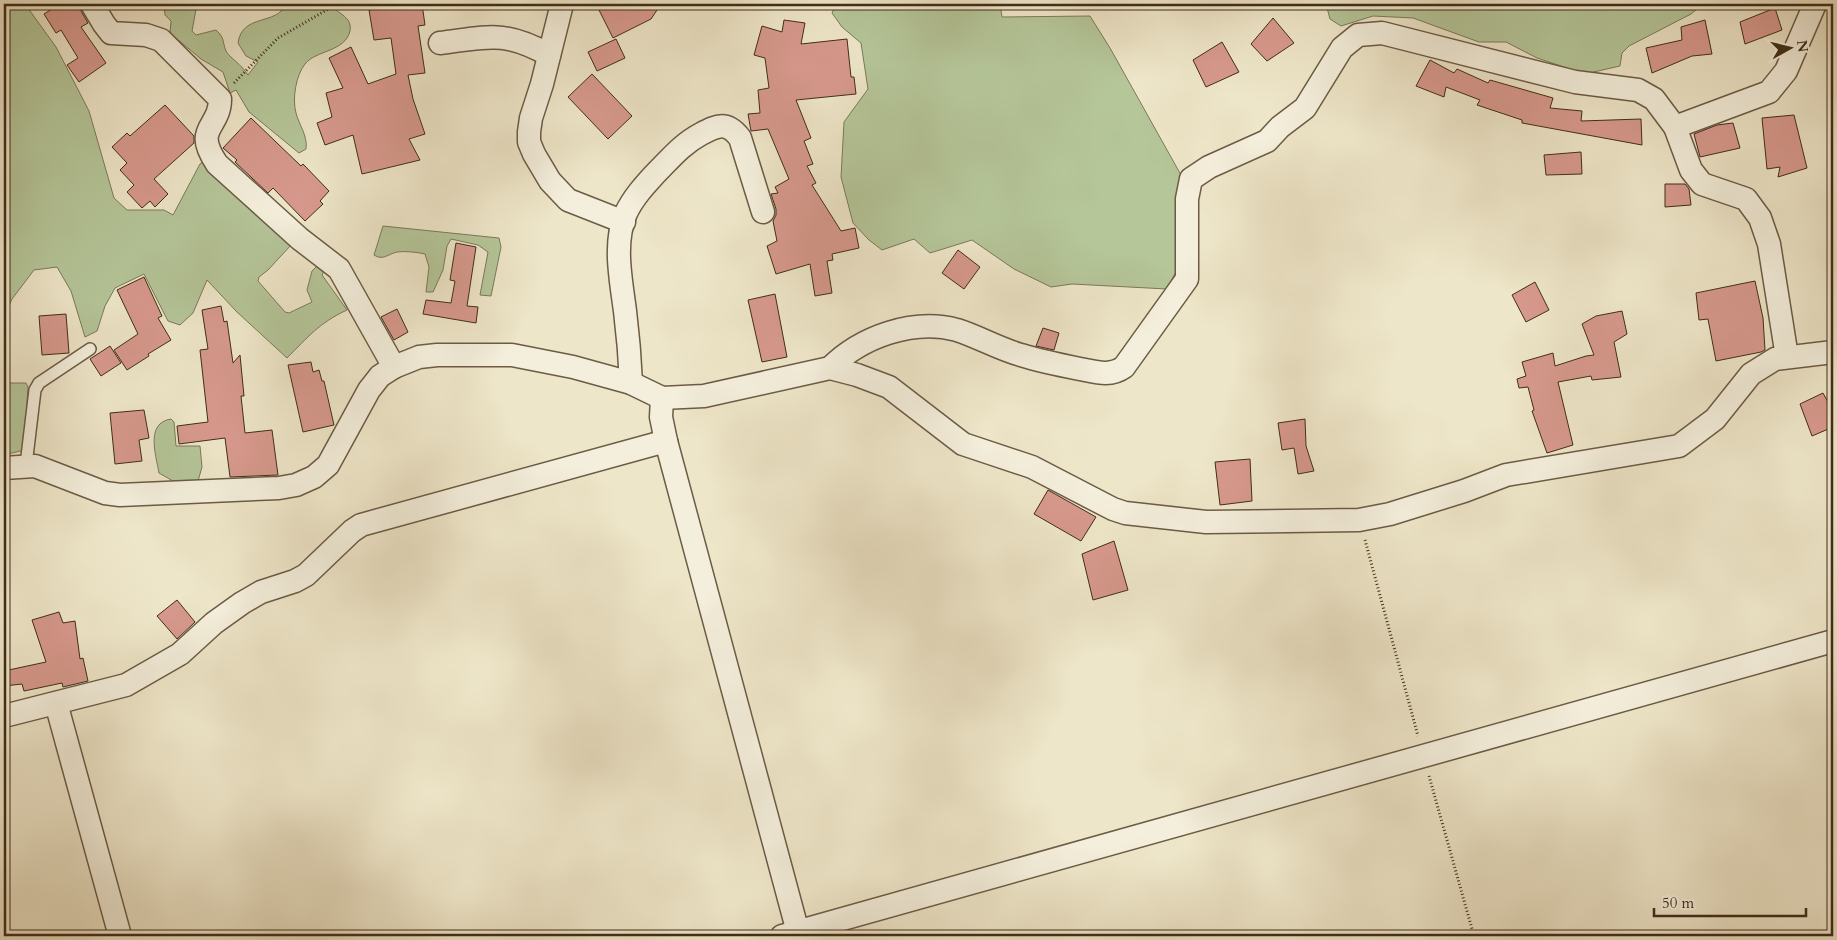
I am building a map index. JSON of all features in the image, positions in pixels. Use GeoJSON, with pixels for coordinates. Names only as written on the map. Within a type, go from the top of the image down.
{"type":"FeatureCollection","features":[{"type":"Feature","properties":{"kind":"street"},"geometry":{"type":"LineString","coordinates":[[92,4],[111,33],[146,35],[161,40],[220,99],[220,108],[208,128],[206,140],[210,153],[217,164],[293,233],[339,269],[394,367]]}},
{"type":"Feature","properties":{"kind":"street"},"geometry":{"type":"LineString","coordinates":[[562,4],[542,84],[531,118],[529,142],[550,181],[568,200],[624,222]]}},
{"type":"Feature","properties":{"kind":"street"},"geometry":{"type":"LineString","coordinates":[[1675,127],[1769,92],[1786,71],[1815,4]]}},
{"type":"Feature","properties":{"kind":"street"},"geometry":{"type":"LineString","coordinates":[[830,368],[849,352],[883,335],[898,330],[929,327],[955,330],[978,337],[1019,355],[1056,364],[1100,373],[1110,374],[1117,372],[1124,367],[1187,279],[1187,199],[1191,179],[1210,167],[1267,141],[1280,127],[1305,108],[1342,48],[1358,35],[1382,33],[1575,82],[1638,90],[1654,99],[1675,127],[1691,170],[1702,184],[1746,199],[1760,218],[1769,244],[1787,357]]}},
{"type":"Feature","properties":{"kind":"street"},"geometry":{"type":"LineString","coordinates":[[440,43],[491,36],[505,37],[530,45],[549,55]]}},
{"type":"Feature","properties":{"kind":"street"},"geometry":{"type":"LineString","coordinates":[[631,383],[619,254],[620,233],[626,214],[637,194],[678,149],[691,139],[710,129],[724,126],[734,129],[740,138],[763,212]]}},
{"type":"Feature","properties":{"kind":"street"},"geometry":{"type":"LineString","coordinates":[[15,467],[42,467],[93,488],[120,495],[279,488],[296,485],[314,477],[328,465],[369,390],[380,376],[394,367],[419,357],[437,355],[512,355],[573,366],[631,383],[662,398],[704,396],[830,368],[857,375],[889,387],[963,444],[1032,466],[1113,509],[1125,513],[1206,522],[1360,520],[1390,514],[1464,492],[1506,475],[1679,446],[1715,419],[1752,374],[1775,359],[1833,352]]}},
{"type":"Feature","properties":{"kind":"street"},"geometry":{"type":"LineString","coordinates":[[662,398],[661,417],[666,441],[793,935],[1833,641]]}},
{"type":"Feature","properties":{"kind":"street"},"geometry":{"type":"LineString","coordinates":[[4,716],[126,684],[180,654],[214,624],[242,603],[261,592],[295,581],[306,575],[352,531],[361,525],[666,441]]}},
{"type":"Feature","properties":{"kind":"street"},"geometry":{"type":"LineString","coordinates":[[56,703],[120,936]]}},
{"type":"Feature","properties":{"kind":"lane"},"geometry":{"type":"LineString","coordinates":[[15,467],[35,390],[39,384],[90,349]]}},
{"type":"Feature","properties":{"kind":"path"},"geometry":{"type":"LineString","coordinates":[[220,99],[278,38],[337,4]]}},
{"type":"Feature","properties":{"kind":"path"},"geometry":{"type":"LineString","coordinates":[[1360,520],[1423,756],[1474,936]]}},
{"type":"Feature","properties":{"kind":"green space"},"geometry":{"type":"Polygon","coordinates":[[[4,4],[25,4],[56,47],[89,111],[114,198],[127,210],[164,210],[173,215],[200,164],[203,162],[292,244],[259,277],[258,281],[285,312],[289,313],[312,302],[307,290],[312,271],[319,264],[325,269],[322,275],[347,310],[321,325],[287,358],[237,312],[207,280],[193,313],[180,325],[168,321],[144,274],[115,288],[105,306],[97,331],[85,337],[71,291],[57,267],[34,270],[12,299],[4,316],[4,4]]]}},
{"type":"Feature","properties":{"kind":"green space"},"geometry":{"type":"Polygon","coordinates":[[[164,4],[197,4],[192,31],[196,35],[216,30],[222,38],[226,51],[248,75],[258,62],[246,56],[238,43],[246,27],[282,11],[286,4],[335,4],[336,10],[350,24],[347,38],[336,47],[310,59],[299,74],[296,87],[294,101],[297,117],[305,135],[306,149],[299,153],[249,112],[236,90],[230,93],[223,72],[201,59],[170,33],[171,21],[165,15],[164,4]]]}},
{"type":"Feature","properties":{"kind":"green space"},"geometry":{"type":"Polygon","coordinates":[[[836,4],[1000,4],[1002,17],[1090,16],[1181,175],[1184,256],[1167,289],[1072,284],[1051,287],[1014,269],[972,240],[930,253],[914,239],[882,250],[869,240],[853,223],[841,177],[844,122],[868,89],[861,43],[842,27],[832,13],[836,4]]]}},
{"type":"Feature","properties":{"kind":"green space"},"geometry":{"type":"Polygon","coordinates":[[[1326,4],[1703,4],[1691,14],[1629,46],[1622,53],[1620,66],[1585,74],[1537,58],[1506,42],[1479,42],[1413,18],[1373,16],[1341,26],[1330,19],[1326,4]]]}},
{"type":"Feature","properties":{"kind":"green space"},"geometry":{"type":"Polygon","coordinates":[[[383,226],[499,238],[501,247],[491,296],[480,295],[488,252],[478,245],[451,239],[447,246],[443,270],[433,292],[426,292],[429,267],[425,254],[397,252],[383,257],[374,255],[383,226]]]}},
{"type":"Feature","properties":{"kind":"green space"},"geometry":{"type":"Polygon","coordinates":[[[4,383],[26,383],[28,387],[24,450],[4,455],[4,383]]]}},
{"type":"Feature","properties":{"kind":"green space"},"geometry":{"type":"Polygon","coordinates":[[[171,419],[174,422],[176,446],[200,446],[202,467],[198,481],[184,483],[173,481],[159,473],[154,441],[155,433],[163,422],[171,419]]]}},
{"type":"Feature","properties":{"kind":"building"},"geometry":{"type":"Polygon","coordinates":[[[60,4],[79,4],[88,23],[81,27],[106,63],[79,82],[67,65],[78,58],[61,30],[56,33],[44,14],[60,4]]]}},
{"type":"Feature","properties":{"kind":"building"},"geometry":{"type":"Polygon","coordinates":[[[422,4],[425,25],[418,26],[425,73],[408,75],[413,99],[425,134],[409,139],[420,160],[362,174],[353,135],[325,145],[317,123],[332,117],[326,93],[343,88],[329,58],[351,47],[368,84],[396,74],[391,38],[374,40],[369,10],[422,4]]]}},
{"type":"Feature","properties":{"kind":"building"},"geometry":{"type":"Polygon","coordinates":[[[596,4],[661,4],[651,19],[613,38],[596,4]]]}},
{"type":"Feature","properties":{"kind":"building"},"geometry":{"type":"Polygon","coordinates":[[[1775,8],[1782,30],[1745,44],[1740,22],[1775,8]]]}},
{"type":"Feature","properties":{"kind":"building"},"geometry":{"type":"Polygon","coordinates":[[[1273,18],[1294,43],[1267,61],[1251,44],[1273,18]]]}},
{"type":"Feature","properties":{"kind":"building"},"geometry":{"type":"Polygon","coordinates":[[[784,20],[805,23],[801,44],[847,39],[851,77],[854,77],[856,94],[796,100],[811,138],[804,141],[813,164],[807,166],[816,183],[812,185],[841,231],[855,228],[859,248],[832,254],[833,260],[827,261],[832,293],[815,296],[810,264],[776,274],[767,246],[777,241],[773,221],[776,209],[771,194],[778,193],[775,187],[789,179],[768,129],[751,131],[748,114],[760,113],[758,90],[769,88],[765,58],[754,55],[762,26],[782,32],[784,20]]]}},
{"type":"Feature","properties":{"kind":"building"},"geometry":{"type":"Polygon","coordinates":[[[1705,20],[1712,54],[1692,56],[1652,73],[1646,48],[1682,40],[1681,27],[1705,20]]]}},
{"type":"Feature","properties":{"kind":"building"},"geometry":{"type":"Polygon","coordinates":[[[616,39],[625,58],[597,71],[588,52],[616,39]]]}},
{"type":"Feature","properties":{"kind":"building"},"geometry":{"type":"Polygon","coordinates":[[[1222,42],[1239,72],[1206,87],[1193,60],[1222,42]]]}},
{"type":"Feature","properties":{"kind":"building"},"geometry":{"type":"Polygon","coordinates":[[[1430,60],[1454,73],[1457,69],[1488,83],[1490,80],[1553,98],[1550,108],[1582,111],[1581,121],[1641,119],[1642,145],[1522,123],[1522,120],[1477,105],[1480,100],[1446,87],[1444,97],[1416,86],[1430,60]]]}},
{"type":"Feature","properties":{"kind":"building"},"geometry":{"type":"Polygon","coordinates":[[[592,74],[632,116],[608,139],[568,97],[592,74]]]}},
{"type":"Feature","properties":{"kind":"building"},"geometry":{"type":"Polygon","coordinates":[[[165,105],[194,136],[194,143],[154,179],[168,194],[155,207],[150,201],[142,208],[127,192],[134,185],[120,170],[127,163],[112,147],[127,133],[130,136],[165,105]]]}},
{"type":"Feature","properties":{"kind":"building"},"geometry":{"type":"Polygon","coordinates":[[[1794,115],[1807,168],[1778,177],[1780,167],[1767,169],[1762,118],[1794,115]]]}},
{"type":"Feature","properties":{"kind":"building"},"geometry":{"type":"Polygon","coordinates":[[[251,118],[301,166],[303,164],[329,191],[320,201],[323,204],[305,221],[273,188],[268,193],[223,148],[251,118]]]}},
{"type":"Feature","properties":{"kind":"building"},"geometry":{"type":"Polygon","coordinates":[[[1733,123],[1740,148],[1700,157],[1694,134],[1717,125],[1733,123]]]}},
{"type":"Feature","properties":{"kind":"building"},"geometry":{"type":"Polygon","coordinates":[[[1581,152],[1582,174],[1546,175],[1544,155],[1581,152]]]}},
{"type":"Feature","properties":{"kind":"building"},"geometry":{"type":"Polygon","coordinates":[[[1665,184],[1685,184],[1689,189],[1691,205],[1665,207],[1665,184]]]}},
{"type":"Feature","properties":{"kind":"building"},"geometry":{"type":"Polygon","coordinates":[[[456,243],[476,247],[467,306],[478,307],[476,323],[423,314],[426,300],[451,303],[455,281],[450,280],[456,243]]]}},
{"type":"Feature","properties":{"kind":"building"},"geometry":{"type":"Polygon","coordinates":[[[958,250],[980,267],[964,289],[942,273],[958,250]]]}},
{"type":"Feature","properties":{"kind":"building"},"geometry":{"type":"Polygon","coordinates":[[[144,277],[162,316],[158,318],[171,340],[127,370],[114,350],[138,334],[117,290],[144,277]]]}},
{"type":"Feature","properties":{"kind":"building"},"geometry":{"type":"Polygon","coordinates":[[[1755,281],[1763,318],[1765,350],[1716,361],[1708,319],[1699,320],[1696,293],[1755,281]]]}},
{"type":"Feature","properties":{"kind":"building"},"geometry":{"type":"Polygon","coordinates":[[[1535,282],[1549,310],[1526,322],[1512,295],[1535,282]]]}},
{"type":"Feature","properties":{"kind":"building"},"geometry":{"type":"Polygon","coordinates":[[[775,294],[787,357],[762,362],[748,300],[775,294]]]}},
{"type":"Feature","properties":{"kind":"building"},"geometry":{"type":"Polygon","coordinates":[[[221,306],[224,322],[227,321],[233,363],[240,355],[244,396],[241,396],[245,433],[272,430],[278,475],[230,477],[225,438],[179,444],[177,426],[208,422],[200,350],[208,349],[202,310],[221,306]]]}},
{"type":"Feature","properties":{"kind":"building"},"geometry":{"type":"Polygon","coordinates":[[[397,309],[408,332],[394,340],[381,317],[397,309]]]}},
{"type":"Feature","properties":{"kind":"building"},"geometry":{"type":"Polygon","coordinates":[[[1622,311],[1627,334],[1614,342],[1621,377],[1592,380],[1591,376],[1558,382],[1573,445],[1547,453],[1532,411],[1534,410],[1528,387],[1519,388],[1517,379],[1526,376],[1522,362],[1553,353],[1555,366],[1594,355],[1582,324],[1596,316],[1622,311]]]}},
{"type":"Feature","properties":{"kind":"building"},"geometry":{"type":"Polygon","coordinates":[[[66,314],[69,353],[42,355],[39,316],[66,314]]]}},
{"type":"Feature","properties":{"kind":"building"},"geometry":{"type":"Polygon","coordinates":[[[1043,328],[1059,333],[1054,350],[1036,346],[1043,328]]]}},
{"type":"Feature","properties":{"kind":"building"},"geometry":{"type":"Polygon","coordinates":[[[110,346],[121,363],[101,376],[90,359],[110,346]]]}},
{"type":"Feature","properties":{"kind":"building"},"geometry":{"type":"Polygon","coordinates":[[[311,362],[313,372],[319,370],[322,381],[324,381],[334,425],[303,432],[288,365],[311,362]]]}},
{"type":"Feature","properties":{"kind":"building"},"geometry":{"type":"Polygon","coordinates":[[[1823,393],[1833,411],[1833,427],[1812,436],[1800,404],[1823,393]]]}},
{"type":"Feature","properties":{"kind":"building"},"geometry":{"type":"Polygon","coordinates":[[[144,410],[149,438],[139,440],[142,461],[115,464],[110,413],[144,410]]]}},
{"type":"Feature","properties":{"kind":"building"},"geometry":{"type":"Polygon","coordinates":[[[1305,419],[1306,446],[1314,471],[1298,474],[1294,448],[1282,450],[1278,423],[1305,419]]]}},
{"type":"Feature","properties":{"kind":"building"},"geometry":{"type":"Polygon","coordinates":[[[1250,459],[1252,501],[1220,505],[1215,462],[1250,459]]]}},
{"type":"Feature","properties":{"kind":"building"},"geometry":{"type":"Polygon","coordinates":[[[1048,490],[1096,517],[1081,541],[1034,514],[1048,490]]]}},
{"type":"Feature","properties":{"kind":"building"},"geometry":{"type":"Polygon","coordinates":[[[1114,541],[1128,590],[1093,600],[1082,554],[1114,541]]]}},
{"type":"Feature","properties":{"kind":"building"},"geometry":{"type":"Polygon","coordinates":[[[177,600],[195,622],[177,639],[157,616],[177,600]]]}},
{"type":"Feature","properties":{"kind":"building"},"geometry":{"type":"Polygon","coordinates":[[[59,612],[63,623],[75,621],[80,659],[83,658],[88,681],[63,687],[62,683],[24,691],[22,684],[4,686],[4,671],[46,662],[32,620],[59,612]]]}}]}
